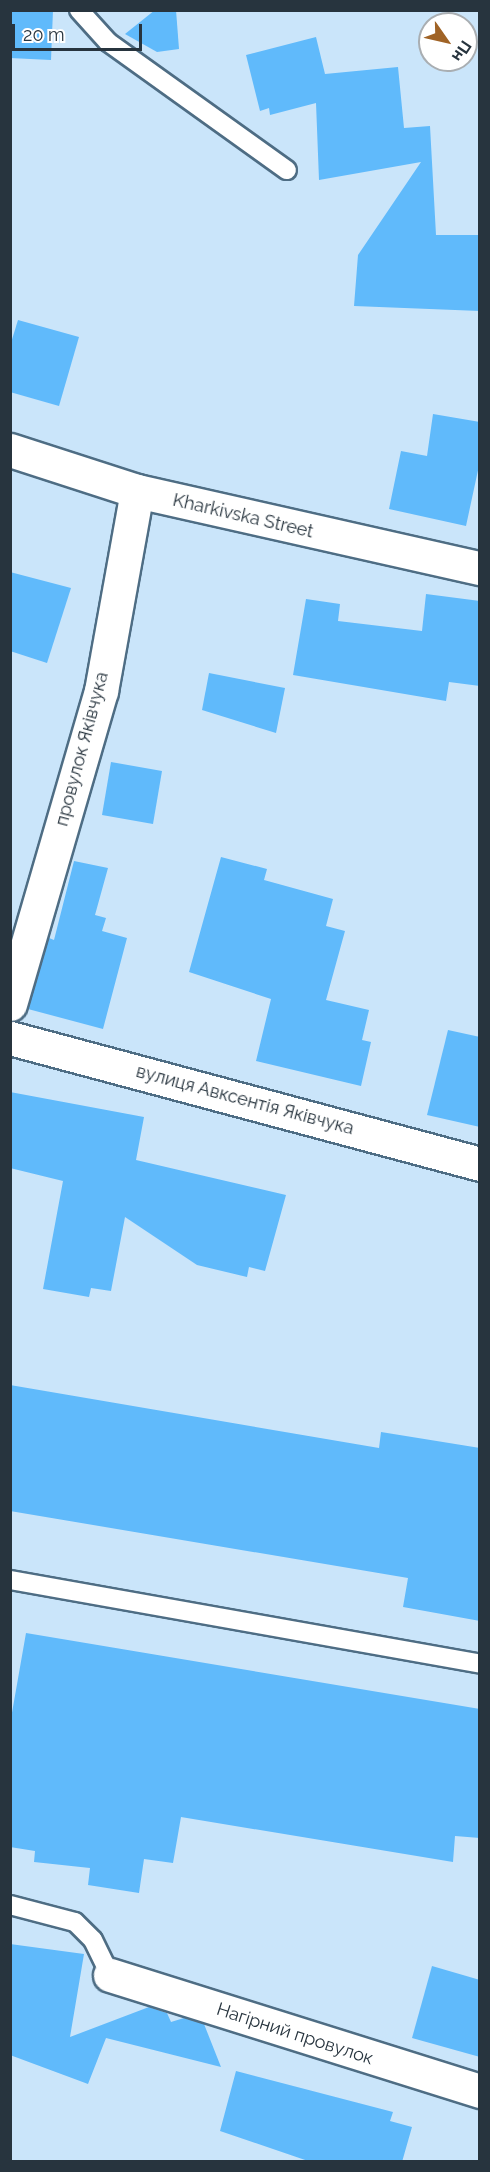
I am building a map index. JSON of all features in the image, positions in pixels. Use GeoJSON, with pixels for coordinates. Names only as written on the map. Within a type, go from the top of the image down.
{"type":"FeatureCollection","features":[{"type":"Feature","properties":{"kind":"street","name":"Kharkivska Street"},"geometry":{"type":"LineString","coordinates":[[10,450],[137,491],[480,568]]}},
{"type":"Feature","properties":{"kind":"street","name":"провулок Яківчука"},"geometry":{"type":"LineString","coordinates":[[10,1004],[101,690],[137,491]]}},
{"type":"Feature","properties":{"kind":"street","name":"вулиця Авксентія Яківчука"},"geometry":{"type":"LineString","coordinates":[[10,1038],[480,1164]]}},
{"type":"Feature","properties":{"kind":"street","name":"Нагірний провулок"},"geometry":{"type":"LineString","coordinates":[[110,1975],[480,2091]]}},
{"type":"Feature","properties":{"kind":"lane"},"geometry":{"type":"LineString","coordinates":[[79,10],[108,42],[287,170]]}},
{"type":"Feature","properties":{"kind":"lane"},"geometry":{"type":"LineString","coordinates":[[10,1580],[480,1664]]}},
{"type":"Feature","properties":{"kind":"lane"},"geometry":{"type":"LineString","coordinates":[[10,1905],[75,1922],[93,1940],[110,1975]]}},
{"type":"Feature","properties":{"kind":"building"},"geometry":{"type":"Polygon","coordinates":[[[10,10],[53,10],[51,60],[10,58],[10,10]]]}},
{"type":"Feature","properties":{"kind":"building"},"geometry":{"type":"Polygon","coordinates":[[[155,10],[176,10],[179,49],[157,52],[125,34],[155,10]]]}},
{"type":"Feature","properties":{"kind":"building"},"geometry":{"type":"Polygon","coordinates":[[[316,37],[325,74],[398,67],[404,128],[430,126],[436,235],[480,235],[480,311],[354,306],[358,255],[421,162],[319,180],[316,103],[270,115],[269,108],[260,111],[246,55],[316,37]]]}},
{"type":"Feature","properties":{"kind":"building"},"geometry":{"type":"Polygon","coordinates":[[[18,320],[79,337],[59,406],[10,392],[10,346],[18,320]]]}},
{"type":"Feature","properties":{"kind":"building"},"geometry":{"type":"Polygon","coordinates":[[[433,414],[480,422],[480,461],[466,526],[389,509],[401,451],[427,456],[433,414]]]}},
{"type":"Feature","properties":{"kind":"building"},"geometry":{"type":"Polygon","coordinates":[[[10,572],[71,588],[47,663],[10,651],[10,572]]]}},
{"type":"Feature","properties":{"kind":"building"},"geometry":{"type":"Polygon","coordinates":[[[426,594],[480,601],[480,686],[449,682],[446,701],[293,675],[306,599],[340,604],[338,621],[422,631],[426,594]]]}},
{"type":"Feature","properties":{"kind":"building"},"geometry":{"type":"Polygon","coordinates":[[[209,673],[285,688],[276,733],[202,710],[209,673]]]}},
{"type":"Feature","properties":{"kind":"building"},"geometry":{"type":"Polygon","coordinates":[[[111,762],[162,771],[153,824],[102,815],[111,762]]]}},
{"type":"Feature","properties":{"kind":"building"},"geometry":{"type":"Polygon","coordinates":[[[221,857],[267,869],[264,880],[333,899],[326,926],[345,931],[326,1000],[369,1010],[362,1040],[371,1042],[361,1086],[256,1061],[271,999],[189,972],[221,857]]]}},
{"type":"Feature","properties":{"kind":"building"},"geometry":{"type":"Polygon","coordinates":[[[74,861],[108,868],[95,915],[106,918],[102,931],[127,938],[103,1029],[28,1009],[49,938],[54,940],[74,861]]]}},
{"type":"Feature","properties":{"kind":"building"},"geometry":{"type":"Polygon","coordinates":[[[448,1030],[480,1037],[480,1127],[427,1115],[448,1030]]]}},
{"type":"Feature","properties":{"kind":"building"},"geometry":{"type":"Polygon","coordinates":[[[10,1092],[144,1117],[136,1160],[286,1195],[265,1271],[249,1267],[247,1277],[197,1265],[125,1217],[111,1291],[91,1288],[89,1297],[43,1289],[63,1181],[10,1168],[10,1092]]]}},
{"type":"Feature","properties":{"kind":"building"},"geometry":{"type":"Polygon","coordinates":[[[10,1385],[379,1448],[381,1432],[480,1448],[480,1621],[403,1607],[408,1578],[10,1511],[10,1385]]]}},
{"type":"Feature","properties":{"kind":"building"},"geometry":{"type":"Polygon","coordinates":[[[26,1633],[480,1709],[480,1838],[455,1836],[453,1862],[181,1817],[173,1863],[144,1859],[139,1893],[88,1885],[90,1868],[34,1862],[35,1851],[10,1847],[10,1724],[26,1633]]]}},
{"type":"Feature","properties":{"kind":"building"},"geometry":{"type":"Polygon","coordinates":[[[10,1944],[84,1954],[70,2037],[149,2007],[167,2013],[171,2022],[184,2018],[204,2024],[221,2067],[106,2038],[88,2084],[10,2055],[10,1944]]]}},
{"type":"Feature","properties":{"kind":"building"},"geometry":{"type":"Polygon","coordinates":[[[432,1966],[480,1980],[480,2057],[412,2038],[432,1966]]]}},
{"type":"Feature","properties":{"kind":"building"},"geometry":{"type":"Polygon","coordinates":[[[236,2071],[393,2112],[390,2121],[412,2127],[402,2162],[311,2162],[220,2131],[236,2071]]]}}]}
